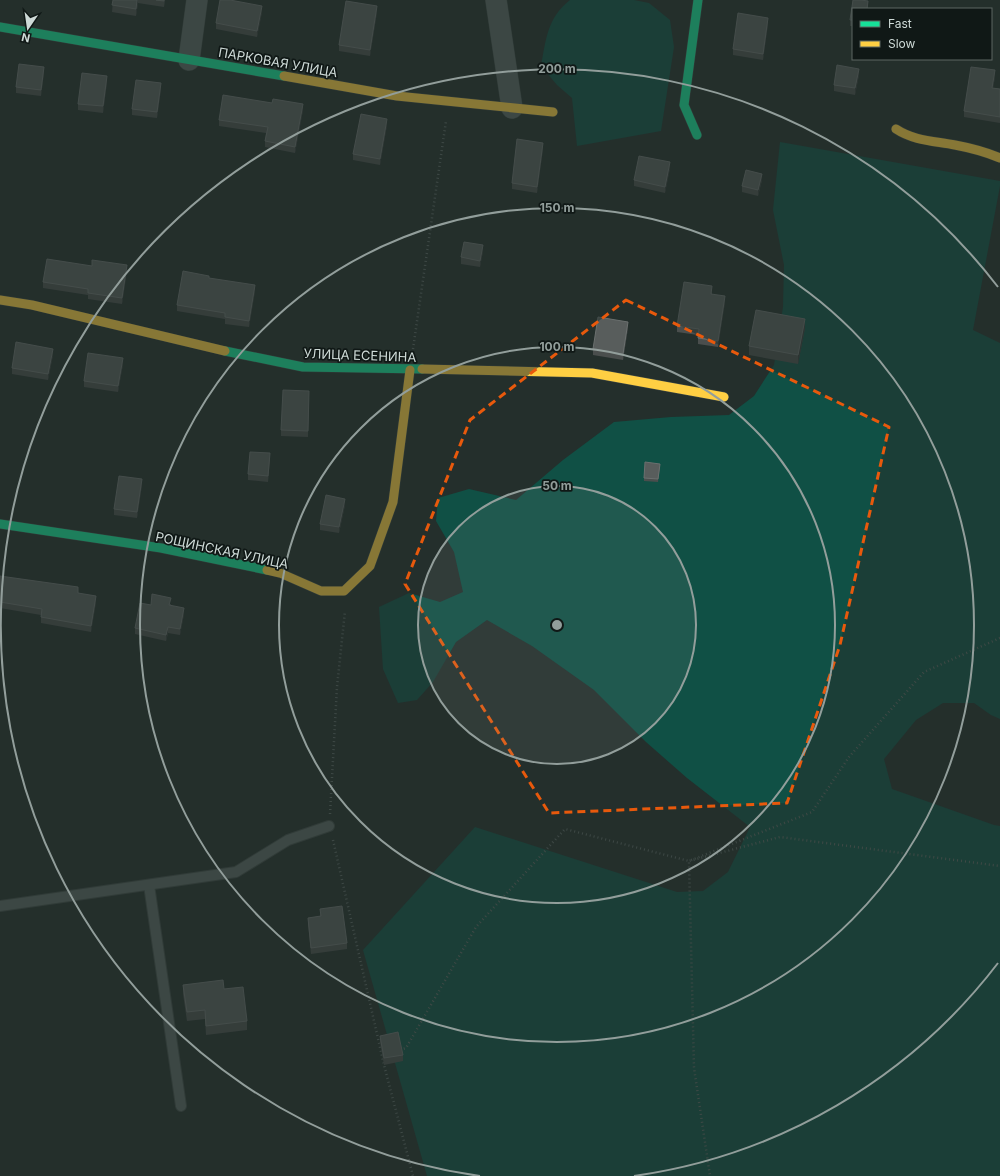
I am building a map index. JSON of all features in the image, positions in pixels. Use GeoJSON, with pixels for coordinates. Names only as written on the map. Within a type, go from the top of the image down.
{"type":"FeatureCollection","features":[{"type":"Feature","properties":{"kind":"street"},"geometry":{"type":"LineString","coordinates":[[189,60],[197,0]]}},
{"type":"Feature","properties":{"kind":"street"},"geometry":{"type":"LineString","coordinates":[[496,0],[512,108]]}},
{"type":"Feature","properties":{"kind":"street"},"geometry":{"type":"LineString","coordinates":[[697,135],[684,105],[698,0]]}},
{"type":"Feature","properties":{"kind":"street","name":"ПАРКОВАЯ УЛИЦА"},"geometry":{"type":"LineString","coordinates":[[0,27],[396,96],[553,112]]}},
{"type":"Feature","properties":{"kind":"street"},"geometry":{"type":"LineString","coordinates":[[896,130],[902,134],[920,140],[982,151],[1000,158]]}},
{"type":"Feature","properties":{"kind":"street","name":"УЛИЦА ЕСЕНИНА"},"geometry":{"type":"LineString","coordinates":[[0,300],[32,305],[265,360],[303,367],[592,373],[724,397]]}},
{"type":"Feature","properties":{"kind":"street"},"geometry":{"type":"LineString","coordinates":[[344,591],[370,566],[393,502],[410,370]]}},
{"type":"Feature","properties":{"kind":"street","name":"РОЩИНСКАЯ УЛИЦА"},"geometry":{"type":"LineString","coordinates":[[0,524],[161,548],[280,573],[321,591],[344,591]]}},
{"type":"Feature","properties":{"kind":"lane"},"geometry":{"type":"LineString","coordinates":[[0,906],[236,872],[288,840],[329,826]]}},
{"type":"Feature","properties":{"kind":"lane"},"geometry":{"type":"LineString","coordinates":[[149,885],[181,1106]]}},
{"type":"Feature","properties":{"kind":"path"},"geometry":{"type":"LineString","coordinates":[[410,370],[449,101]]}},
{"type":"Feature","properties":{"kind":"path"},"geometry":{"type":"LineString","coordinates":[[344,591],[345,612],[338,687],[329,826],[382,1054],[413,1176]]}},
{"type":"Feature","properties":{"kind":"path"},"geometry":{"type":"LineString","coordinates":[[689,861],[812,812],[849,758],[924,672],[1000,638]]}},
{"type":"Feature","properties":{"kind":"path"},"geometry":{"type":"LineString","coordinates":[[394,1051],[406,1048],[476,927],[566,829],[689,861],[780,837],[1000,866]]}},
{"type":"Feature","properties":{"kind":"path"},"geometry":{"type":"LineString","coordinates":[[689,861],[694,1068],[710,1176]]}},
{"type":"Feature","properties":{"kind":"path"},"geometry":{"type":"LineString","coordinates":[[382,1054],[388,1052]]}},
{"type":"Feature","properties":{"kind":"highlighted area"},"geometry":{"type":"Polygon","coordinates":[[[626,300],[889,427],[840,645],[787,803],[549,813],[405,584],[470,420],[626,300]]]}},
{"type":"Feature","properties":{"kind":"green space"},"geometry":{"type":"Polygon","coordinates":[[[570,0],[634,0],[649,3],[670,20],[674,47],[661,131],[577,146],[572,98],[557,85],[541,66],[546,38],[552,22],[556,14],[570,0]]]}},
{"type":"Feature","properties":{"kind":"green space"},"geometry":{"type":"Polygon","coordinates":[[[780,142],[1000,181],[973,330],[1000,343],[1000,719],[991,715],[974,703],[943,703],[916,720],[884,759],[892,789],[1000,826],[1000,1176],[427,1176],[363,950],[475,827],[677,892],[703,891],[728,872],[750,827],[687,778],[646,742],[594,690],[532,646],[487,620],[456,642],[433,682],[417,700],[398,703],[383,669],[379,607],[409,593],[440,602],[463,592],[454,552],[436,521],[438,498],[469,489],[516,500],[563,460],[614,422],[671,417],[729,415],[754,396],[774,365],[783,307],[784,265],[773,210],[780,142]]]}},
{"type":"Feature","properties":{"kind":"building"},"geometry":{"type":"Polygon","coordinates":[[[113,0],[137,0],[136,9],[112,5],[113,0]]]}},
{"type":"Feature","properties":{"kind":"building"},"geometry":{"type":"Polygon","coordinates":[[[220,0],[230,0],[262,6],[257,31],[216,23],[220,0]]]}},
{"type":"Feature","properties":{"kind":"building"},"geometry":{"type":"Polygon","coordinates":[[[853,0],[868,1],[867,8],[852,8],[852,20],[850,20],[853,0]]]}},
{"type":"Feature","properties":{"kind":"building"},"geometry":{"type":"Polygon","coordinates":[[[346,1],[377,6],[370,50],[339,45],[346,1]]]}},
{"type":"Feature","properties":{"kind":"building"},"geometry":{"type":"Polygon","coordinates":[[[738,13],[768,18],[763,54],[733,49],[738,13]]]}},
{"type":"Feature","properties":{"kind":"building"},"geometry":{"type":"Polygon","coordinates":[[[19,64],[44,67],[41,90],[16,87],[19,64]]]}},
{"type":"Feature","properties":{"kind":"building"},"geometry":{"type":"Polygon","coordinates":[[[837,65],[859,69],[855,88],[834,85],[837,65]]]}},
{"type":"Feature","properties":{"kind":"building"},"geometry":{"type":"Polygon","coordinates":[[[971,67],[995,70],[992,88],[1000,89],[1000,117],[964,111],[971,67]]]}},
{"type":"Feature","properties":{"kind":"building"},"geometry":{"type":"Polygon","coordinates":[[[82,73],[107,76],[103,106],[78,104],[82,73]]]}},
{"type":"Feature","properties":{"kind":"building"},"geometry":{"type":"Polygon","coordinates":[[[136,80],[161,83],[157,112],[132,109],[136,80]]]}},
{"type":"Feature","properties":{"kind":"building"},"geometry":{"type":"Polygon","coordinates":[[[223,95],[272,103],[273,99],[303,104],[295,147],[265,141],[268,127],[219,120],[223,95]]]}},
{"type":"Feature","properties":{"kind":"building"},"geometry":{"type":"Polygon","coordinates":[[[361,114],[387,119],[380,159],[353,154],[361,114]]]}},
{"type":"Feature","properties":{"kind":"building"},"geometry":{"type":"Polygon","coordinates":[[[517,139],[543,143],[537,187],[512,183],[517,139]]]}},
{"type":"Feature","properties":{"kind":"building"},"geometry":{"type":"Polygon","coordinates":[[[639,156],[670,162],[665,187],[634,180],[639,156]]]}},
{"type":"Feature","properties":{"kind":"building"},"geometry":{"type":"Polygon","coordinates":[[[746,170],[762,174],[758,190],[742,186],[746,170]]]}},
{"type":"Feature","properties":{"kind":"building"},"geometry":{"type":"Polygon","coordinates":[[[464,242],[483,245],[480,261],[461,257],[464,242]]]}},
{"type":"Feature","properties":{"kind":"building"},"geometry":{"type":"Polygon","coordinates":[[[47,259],[92,266],[92,260],[127,265],[122,298],[88,293],[88,289],[43,282],[47,259]]]}},
{"type":"Feature","properties":{"kind":"building"},"geometry":{"type":"Polygon","coordinates":[[[183,271],[209,276],[209,278],[255,285],[249,321],[225,317],[225,313],[177,305],[183,271]]]}},
{"type":"Feature","properties":{"kind":"building"},"geometry":{"type":"Polygon","coordinates":[[[684,282],[712,286],[711,294],[725,296],[718,341],[698,338],[699,329],[677,326],[684,282]]]}},
{"type":"Feature","properties":{"kind":"building"},"geometry":{"type":"Polygon","coordinates":[[[756,310],[805,319],[798,355],[749,346],[756,310]]]}},
{"type":"Feature","properties":{"kind":"building"},"geometry":{"type":"Polygon","coordinates":[[[598,317],[628,322],[623,354],[593,349],[598,317]]]}},
{"type":"Feature","properties":{"kind":"building"},"geometry":{"type":"Polygon","coordinates":[[[16,342],[53,349],[48,374],[12,368],[16,342]]]}},
{"type":"Feature","properties":{"kind":"building"},"geometry":{"type":"Polygon","coordinates":[[[88,353],[123,358],[118,386],[84,381],[88,353]]]}},
{"type":"Feature","properties":{"kind":"building"},"geometry":{"type":"Polygon","coordinates":[[[283,390],[309,391],[308,431],[281,430],[283,390]]]}},
{"type":"Feature","properties":{"kind":"building"},"geometry":{"type":"Polygon","coordinates":[[[250,452],[270,453],[268,476],[248,474],[250,452]]]}},
{"type":"Feature","properties":{"kind":"building"},"geometry":{"type":"Polygon","coordinates":[[[645,462],[660,464],[658,479],[644,478],[645,462]]]}},
{"type":"Feature","properties":{"kind":"building"},"geometry":{"type":"Polygon","coordinates":[[[119,476],[142,479],[137,512],[114,509],[119,476]]]}},
{"type":"Feature","properties":{"kind":"building"},"geometry":{"type":"Polygon","coordinates":[[[326,495],[345,499],[339,527],[320,524],[326,495]]]}},
{"type":"Feature","properties":{"kind":"building"},"geometry":{"type":"Polygon","coordinates":[[[0,576],[78,587],[78,593],[96,596],[91,626],[41,617],[42,609],[0,602],[0,576]]]}},
{"type":"Feature","properties":{"kind":"building"},"geometry":{"type":"Polygon","coordinates":[[[152,594],[171,598],[169,605],[184,608],[180,629],[168,627],[166,635],[135,628],[140,603],[151,605],[152,594]]]}},
{"type":"Feature","properties":{"kind":"building"},"geometry":{"type":"Polygon","coordinates":[[[342,906],[347,943],[311,948],[308,918],[321,916],[320,909],[342,906]]]}},
{"type":"Feature","properties":{"kind":"building"},"geometry":{"type":"Polygon","coordinates":[[[223,980],[224,989],[243,987],[247,1021],[206,1026],[205,1010],[187,1012],[183,985],[223,980]]]}},
{"type":"Feature","properties":{"kind":"building"},"geometry":{"type":"Polygon","coordinates":[[[398,1032],[403,1055],[384,1058],[380,1036],[398,1032]]]}},
{"type":"Feature","properties":{"kind":"traffic: fast"},"geometry":{"type":"LineString","coordinates":[[697,135],[684,105],[698,0]]}},
{"type":"Feature","properties":{"kind":"traffic: fast"},"geometry":{"type":"LineString","coordinates":[[0,27],[284,76]]}},
{"type":"Feature","properties":{"kind":"traffic: fast"},"geometry":{"type":"LineString","coordinates":[[225,351],[303,367],[422,369]]}},
{"type":"Feature","properties":{"kind":"traffic: fast"},"geometry":{"type":"LineString","coordinates":[[0,524],[161,548],[267,570]]}},
{"type":"Feature","properties":{"kind":"traffic: slow"},"geometry":{"type":"LineString","coordinates":[[284,76],[397,96],[553,112]]}},
{"type":"Feature","properties":{"kind":"traffic: slow"},"geometry":{"type":"LineString","coordinates":[[896,129],[917,138],[967,147],[1000,158]]}},
{"type":"Feature","properties":{"kind":"traffic: slow"},"geometry":{"type":"LineString","coordinates":[[0,300],[32,305],[225,351]]}},
{"type":"Feature","properties":{"kind":"traffic: slow"},"geometry":{"type":"LineString","coordinates":[[422,369],[592,373],[724,397]]}},
{"type":"Feature","properties":{"kind":"traffic: slow"},"geometry":{"type":"LineString","coordinates":[[267,570],[280,573],[321,591],[344,591],[370,566],[393,502],[410,370]]}}]}
